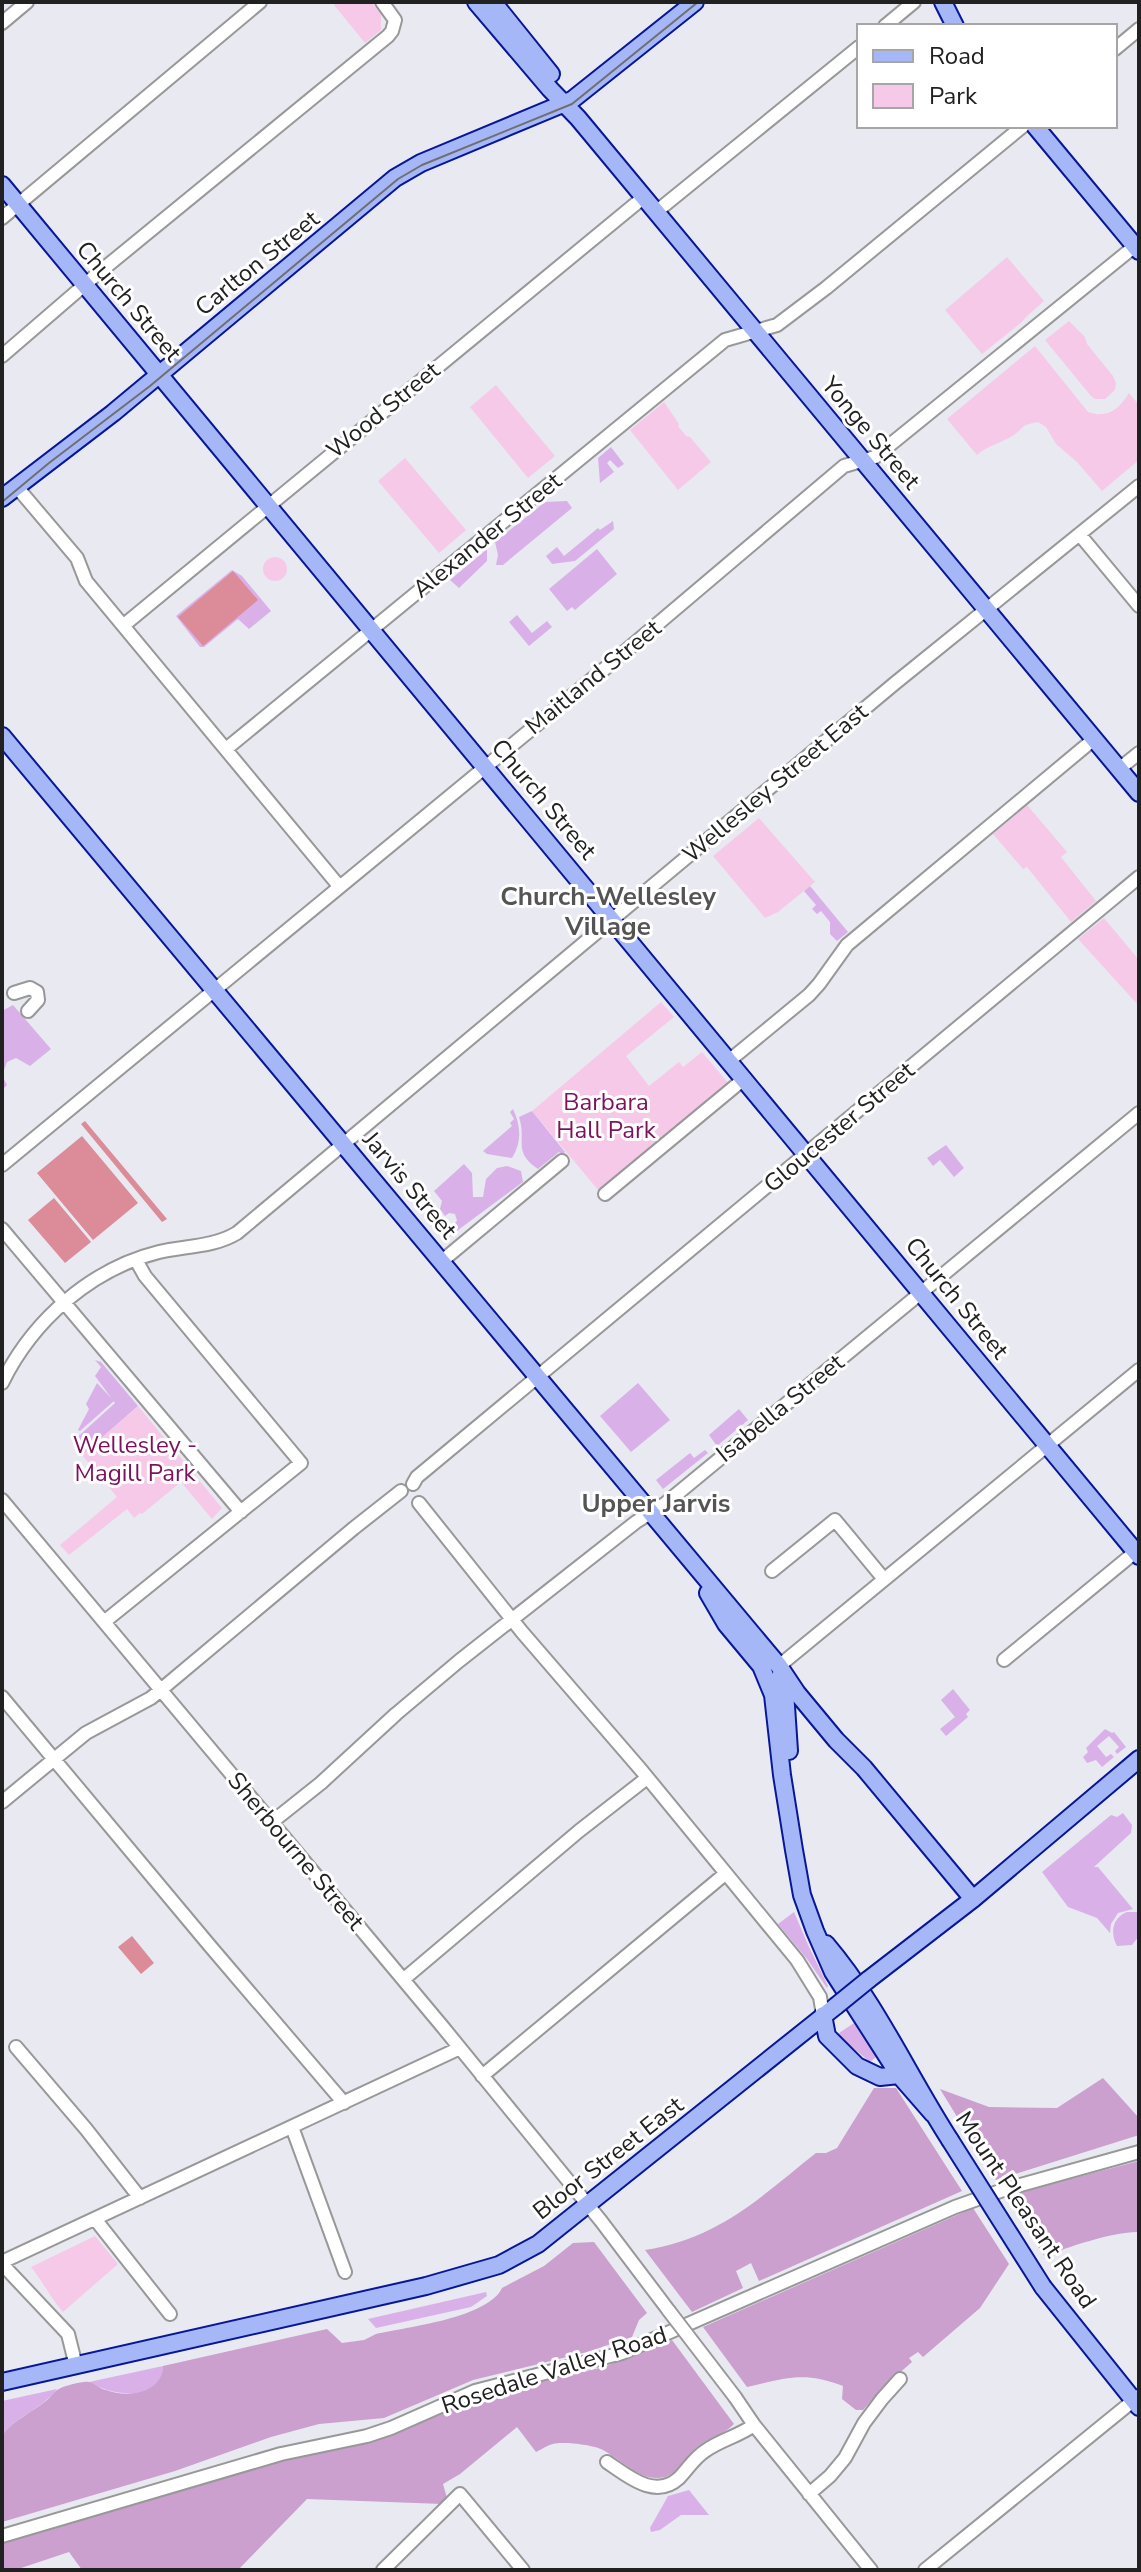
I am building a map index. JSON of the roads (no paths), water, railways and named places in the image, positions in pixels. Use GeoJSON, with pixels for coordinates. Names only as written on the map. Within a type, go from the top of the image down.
{"type":"FeatureCollection","features":[{"type":"Feature","properties":{"kind":"main road","name":"Yonge Street"},"geometry":{"type":"LineString","coordinates":[[476,2],[644,197],[1139,793]]}},
{"type":"Feature","properties":{"kind":"main road","name":"Yonge Street"},"geometry":{"type":"LineString","coordinates":[[493,2],[559,84],[566,104]]}},
{"type":"Feature","properties":{"kind":"main road","name":"Carlton Street"},"geometry":{"type":"LineString","coordinates":[[6,494],[159,375],[395,178],[439,155],[566,104],[695,2]]}},
{"type":"Feature","properties":{"kind":"main road"},"geometry":{"type":"LineString","coordinates":[[943,2],[954,24]]}},
{"type":"Feature","properties":{"kind":"main road"},"geometry":{"type":"LineString","coordinates":[[1037,128],[1137,249]]}},
{"type":"Feature","properties":{"kind":"main road","name":"Church Street"},"geometry":{"type":"LineString","coordinates":[[2,185],[1138,1553]]}},
{"type":"Feature","properties":{"kind":"main road","name":"Jarvis Street"},"geometry":{"type":"LineString","coordinates":[[2,736],[779,1666]]}},
{"type":"Feature","properties":{"kind":"main road","name":"Mount Pleasant Road"},"geometry":{"type":"LineString","coordinates":[[688,1556],[726,1624],[761,1666],[773,1695],[802,1895],[833,1972],[899,2075],[933,2114]]}},
{"type":"Feature","properties":{"kind":"main road"},"geometry":{"type":"LineString","coordinates":[[779,1666],[826,1728],[864,1768],[973,1899]]}},
{"type":"Feature","properties":{"kind":"main road"},"geometry":{"type":"LineString","coordinates":[[779,1666],[798,1677],[843,1732],[864,1768]]}},
{"type":"Feature","properties":{"kind":"main road","name":"Mount Pleasant Road"},"geometry":{"type":"LineString","coordinates":[[779,1666],[785,1691],[789,1736],[789,1820]]}},
{"type":"Feature","properties":{"kind":"main road"},"geometry":{"type":"LineString","coordinates":[[789,1736],[805,1724],[818,1724],[826,1728]]}},
{"type":"Feature","properties":{"kind":"main road","name":"Bloor Street East"},"geometry":{"type":"LineString","coordinates":[[2,2382],[483,2271],[524,2253],[973,1899],[1139,1759]]}},
{"type":"Feature","properties":{"kind":"main road","name":"Mount Pleasant Road"},"geometry":{"type":"LineString","coordinates":[[815,1931],[845,1965],[889,2032],[933,2114],[1043,2287],[1137,2401]]}},
{"type":"Feature","properties":{"kind":"main road"},"geometry":{"type":"LineString","coordinates":[[830,2011],[827,2036],[857,2066],[880,2077],[899,2075]]}},
{"type":"Feature","properties":{"kind":"street"},"geometry":{"type":"LineString","coordinates":[[2,23],[27,2]]}},
{"type":"Feature","properties":{"kind":"street"},"geometry":{"type":"LineString","coordinates":[[2,218],[260,2]]}},
{"type":"Feature","properties":{"kind":"street"},"geometry":{"type":"LineString","coordinates":[[2,356],[388,36],[395,20],[382,2]]}},
{"type":"Feature","properties":{"kind":"street"},"geometry":{"type":"LineString","coordinates":[[887,24],[914,2]]}},
{"type":"Feature","properties":{"kind":"street"},"geometry":{"type":"LineString","coordinates":[[1117,47],[1139,29]]}},
{"type":"Feature","properties":{"kind":"street"},"geometry":{"type":"LineString","coordinates":[[656,212],[857,49]]}},
{"type":"Feature","properties":{"kind":"street","name":"Alexander Street"},"geometry":{"type":"LineString","coordinates":[[226,749],[725,340],[777,325],[1021,128]]}},
{"type":"Feature","properties":{"kind":"street","name":"Wood Street"},"geometry":{"type":"LineString","coordinates":[[124,625],[644,197]]}},
{"type":"Feature","properties":{"kind":"street","name":"Maitland Street"},"geometry":{"type":"LineString","coordinates":[[2,1165],[602,671],[844,466],[875,457],[1137,249]]}},
{"type":"Feature","properties":{"kind":"street","name":"Wellesley Street East"},"geometry":{"type":"LineString","coordinates":[[2,1383],[39,1326],[63,1302],[101,1277],[154,1253],[230,1237],[1139,486]]}},
{"type":"Feature","properties":{"kind":"street"},"geometry":{"type":"LineString","coordinates":[[6,494],[77,558],[84,578],[339,886]]}},
{"type":"Feature","properties":{"kind":"street"},"geometry":{"type":"LineString","coordinates":[[1080,535],[1139,606]]}},
{"type":"Feature","properties":{"kind":"street"},"geometry":{"type":"LineString","coordinates":[[730,1060],[809,995],[847,945],[1094,739]]}},
{"type":"Feature","properties":{"kind":"street"},"geometry":{"type":"LineString","coordinates":[[1119,769],[1139,753]]}},
{"type":"Feature","properties":{"kind":"street","name":"Gloucester Street"},"geometry":{"type":"LineString","coordinates":[[413,1484],[417,1477],[1139,877]]}},
{"type":"Feature","properties":{"kind":"street"},"geometry":{"type":"LineString","coordinates":[[14,993],[30,988],[37,992],[38,1000],[28,1011]]}},
{"type":"Feature","properties":{"kind":"street"},"geometry":{"type":"LineString","coordinates":[[605,1194],[745,1078]]}},
{"type":"Feature","properties":{"kind":"street","name":"Isabella Street"},"geometry":{"type":"LineString","coordinates":[[272,1822],[321,1783],[459,1661],[666,1503],[1139,1113]]}},
{"type":"Feature","properties":{"kind":"street"},"geometry":{"type":"LineString","coordinates":[[442,1261],[562,1161]]}},
{"type":"Feature","properties":{"kind":"street"},"geometry":{"type":"LineString","coordinates":[[2,1229],[241,1512]]}},
{"type":"Feature","properties":{"kind":"street"},"geometry":{"type":"LineString","coordinates":[[104,1622],[301,1463],[142,1272],[136,1260]]}},
{"type":"Feature","properties":{"kind":"street"},"geometry":{"type":"LineString","coordinates":[[779,1666],[1139,1370]]}},
{"type":"Feature","properties":{"kind":"street"},"geometry":{"type":"LineString","coordinates":[[2,1802],[86,1733],[133,1709],[161,1690],[401,1491]]}},
{"type":"Feature","properties":{"kind":"street","name":"Sherbourne Street"},"geometry":{"type":"LineString","coordinates":[[2,1500],[404,1979],[588,2205],[754,2425],[871,2570]]}},
{"type":"Feature","properties":{"kind":"street"},"geometry":{"type":"LineString","coordinates":[[419,1503],[513,1621],[797,1960],[830,2011]]}},
{"type":"Feature","properties":{"kind":"street"},"geometry":{"type":"LineString","coordinates":[[772,1571],[835,1520],[883,1578]]}},
{"type":"Feature","properties":{"kind":"street"},"geometry":{"type":"LineString","coordinates":[[1004,1660],[1138,1553]]}},
{"type":"Feature","properties":{"kind":"street"},"geometry":{"type":"LineString","coordinates":[[2,1697],[344,2103]]}},
{"type":"Feature","properties":{"kind":"street"},"geometry":{"type":"LineString","coordinates":[[404,1979],[579,1831],[647,1778]]}},
{"type":"Feature","properties":{"kind":"street"},"geometry":{"type":"LineString","coordinates":[[482,2076],[725,1874]]}},
{"type":"Feature","properties":{"kind":"street"},"geometry":{"type":"LineString","coordinates":[[16,2047],[140,2198]]}},
{"type":"Feature","properties":{"kind":"street"},"geometry":{"type":"LineString","coordinates":[[76,2366],[68,2334],[2,2263],[460,2048]]}},
{"type":"Feature","properties":{"kind":"street"},"geometry":{"type":"LineString","coordinates":[[292,2127],[345,2272]]}},
{"type":"Feature","properties":{"kind":"street","name":"Rosedale Valley Road"},"geometry":{"type":"LineString","coordinates":[[2,2536],[281,2454],[367,2436],[475,2391],[622,2353],[955,2207],[1006,2189],[1139,2152]]}},
{"type":"Feature","properties":{"kind":"street"},"geometry":{"type":"LineString","coordinates":[[95,2219],[170,2314]]}},
{"type":"Feature","properties":{"kind":"street"},"geometry":{"type":"LineString","coordinates":[[809,2494],[845,2458],[864,2423],[900,2379]]}},
{"type":"Feature","properties":{"kind":"street"},"geometry":{"type":"LineString","coordinates":[[925,2570],[1137,2401]]}},
{"type":"Feature","properties":{"kind":"street"},"geometry":{"type":"LineString","coordinates":[[607,2462],[643,2485],[668,2485],[678,2479],[706,2449],[754,2425]]}},
{"type":"Feature","properties":{"kind":"street"},"geometry":{"type":"LineString","coordinates":[[383,2570],[460,2494],[523,2570]]}},
{"type":"Feature","properties":{"kind":"tram line"},"geometry":{"type":"LineString","coordinates":[[2,502],[150,386],[398,179],[422,165],[572,104],[698,2]]}},
{"type":"Feature","properties":{"kind":"district","name":"Church-Wellesley Village"},"geometry":{"type":"Point","coordinates":[608,911]}},
{"type":"Feature","properties":{"kind":"district","name":"Upper Jarvis"},"geometry":{"type":"Point","coordinates":[656,1503]}},
{"type":"Feature","properties":{"kind":"park label","name":"Barbara Hall Park"},"geometry":{"type":"Point","coordinates":[606,1116]}},
{"type":"Feature","properties":{"kind":"park label","name":"Wellesley - Magill Park"},"geometry":{"type":"Point","coordinates":[135,1459]}}]}
